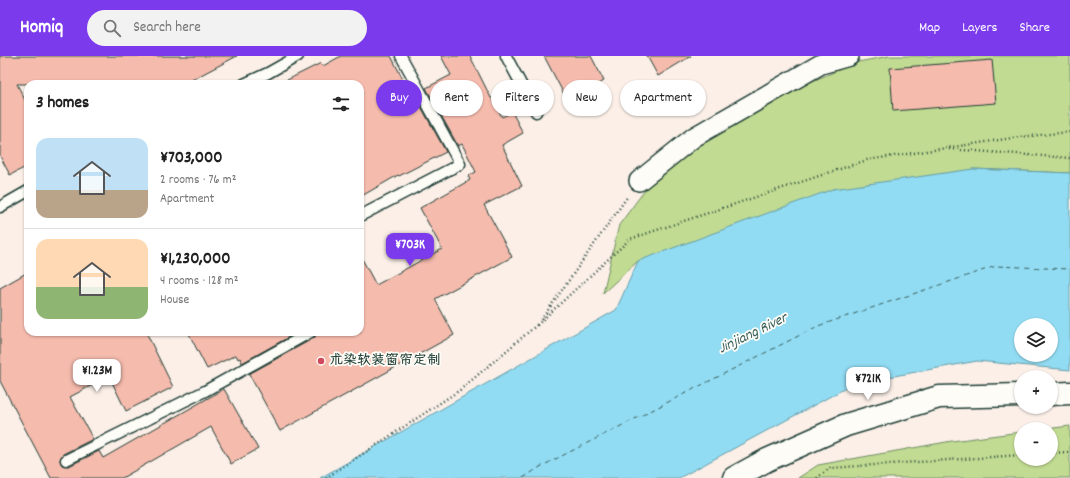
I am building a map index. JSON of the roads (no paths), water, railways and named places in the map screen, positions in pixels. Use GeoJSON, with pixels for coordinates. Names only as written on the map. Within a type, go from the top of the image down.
{"type":"FeatureCollection","features":[{"type":"Feature","properties":{"kind":"street"},"geometry":{"type":"LineString","coordinates":[[639,181],[694,137],[821,64],[849,56]]}},
{"type":"Feature","properties":{"kind":"street"},"geometry":{"type":"LineString","coordinates":[[1058,394],[1070,393]]}},
{"type":"Feature","properties":{"kind":"street"},"geometry":{"type":"LineString","coordinates":[[734,478],[767,460],[846,425],[939,397],[1014,395]]}},
{"type":"Feature","properties":{"kind":"lane"},"geometry":{"type":"LineString","coordinates":[[253,80],[298,56]]}},
{"type":"Feature","properties":{"kind":"lane"},"geometry":{"type":"LineString","coordinates":[[364,214],[460,164],[401,56]]}},
{"type":"Feature","properties":{"kind":"lane"},"geometry":{"type":"LineString","coordinates":[[506,56],[519,80]]}},
{"type":"Feature","properties":{"kind":"lane"},"geometry":{"type":"LineString","coordinates":[[0,207],[24,194]]}},
{"type":"Feature","properties":{"kind":"lane"},"geometry":{"type":"LineString","coordinates":[[66,460],[205,391],[304,336]]}},
{"type":"Feature","properties":{"kind":"water","name":"Jinjiang River"},"geometry":{"type":"Polygon","coordinates":[[[973,169],[1070,173],[1070,370],[977,361],[855,383],[679,478],[320,478],[616,310],[638,261],[833,189],[973,169]]]}},
{"type":"Feature","properties":{"kind":"place","name":"术染软装窗帘定制"},"geometry":{"type":"Point","coordinates":[321,361]}}]}
